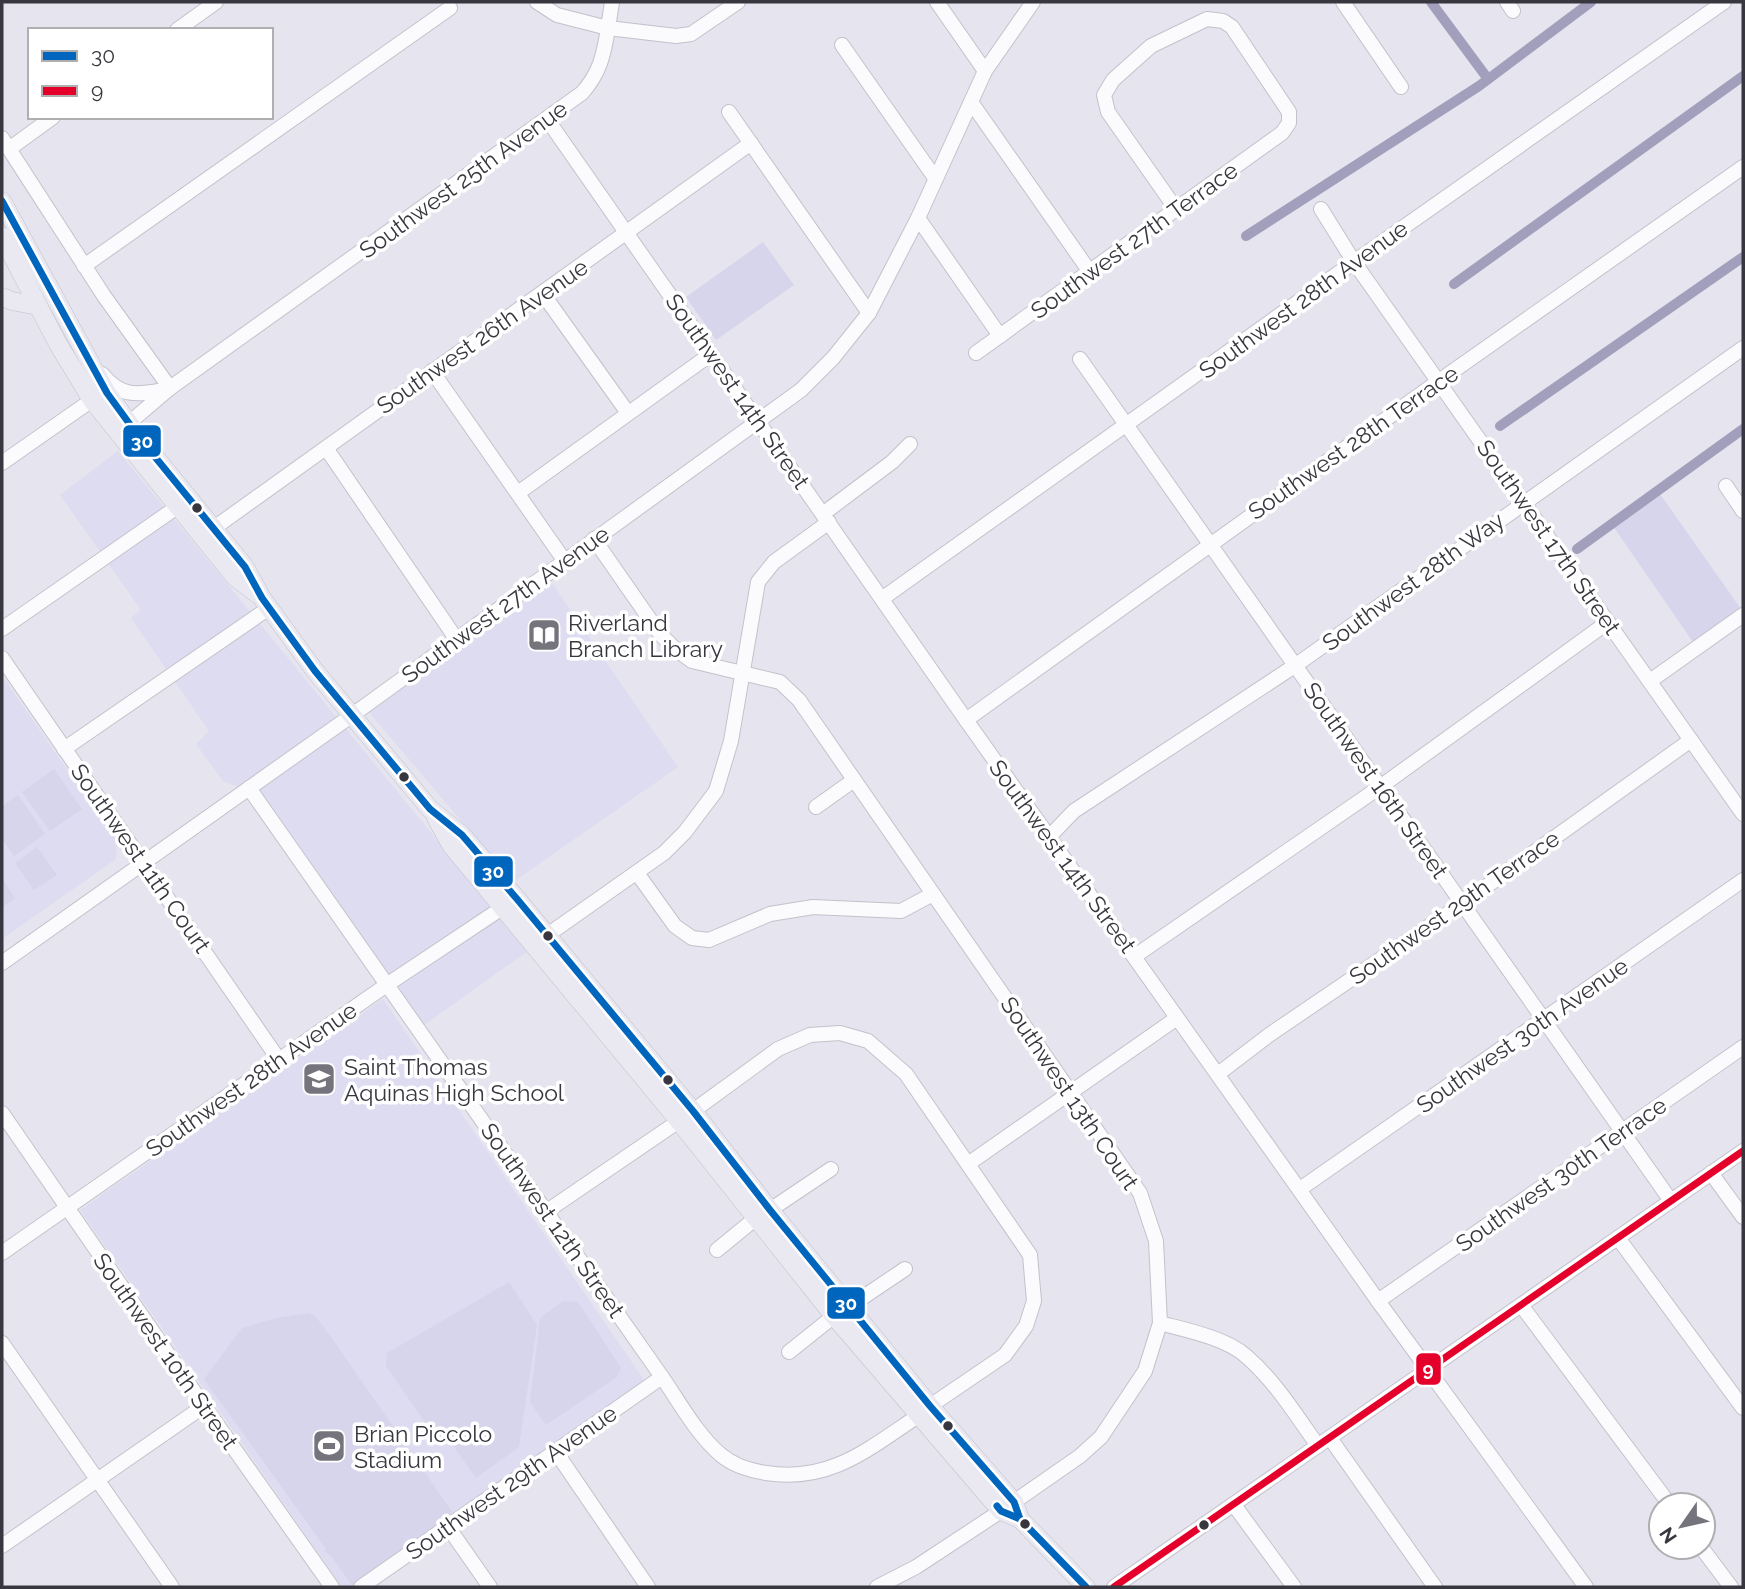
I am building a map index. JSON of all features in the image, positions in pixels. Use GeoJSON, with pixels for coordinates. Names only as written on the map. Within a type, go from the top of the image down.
{"type":"FeatureCollection","features":[{"type":"Feature","properties":{"kind":"main road"},"geometry":{"type":"LineString","coordinates":[[2,201],[79,345],[129,424],[245,567],[265,603],[351,716],[430,809],[451,845],[502,908],[686,1116],[727,1182],[763,1214]]}},
{"type":"Feature","properties":{"kind":"main road"},"geometry":{"type":"LineString","coordinates":[[2,236],[73,370],[92,400],[235,577],[265,603]]}},
{"type":"Feature","properties":{"kind":"main road"},"geometry":{"type":"LineString","coordinates":[[3,297],[38,306]]}},
{"type":"Feature","properties":{"kind":"main road"},"geometry":{"type":"LineString","coordinates":[[73,370],[101,396],[112,401]]}},
{"type":"Feature","properties":{"kind":"main road"},"geometry":{"type":"LineString","coordinates":[[92,400],[142,441]]}},
{"type":"Feature","properties":{"kind":"main road"},"geometry":{"type":"LineString","coordinates":[[430,809],[462,835],[547,936],[763,1214],[924,1411],[1007,1506],[1086,1587]]}},
{"type":"Feature","properties":{"kind":"main road"},"geometry":{"type":"LineString","coordinates":[[502,908],[511,906],[518,909],[547,936]]}},
{"type":"Feature","properties":{"kind":"main road"},"geometry":{"type":"LineString","coordinates":[[924,1411],[970,1454],[1007,1506]]}},
{"type":"Feature","properties":{"kind":"street"},"geometry":{"type":"LineString","coordinates":[[180,28],[216,2]]}},
{"type":"Feature","properties":{"kind":"street"},"geometry":{"type":"LineString","coordinates":[[537,2],[557,15],[608,27],[676,36],[691,34],[738,2]]}},
{"type":"Feature","properties":{"kind":"street","name":"Southwest 25th Avenue"},"geometry":{"type":"LineString","coordinates":[[129,424],[170,388],[582,93],[594,79],[604,57],[612,2]]}},
{"type":"Feature","properties":{"kind":"street"},"geometry":{"type":"LineString","coordinates":[[937,2],[985,71]]}},
{"type":"Feature","properties":{"kind":"street","name":"Southwest 27th Avenue"},"geometry":{"type":"LineString","coordinates":[[2,963],[351,716],[801,390],[833,358],[869,313],[918,218],[985,71],[1033,2]]}},
{"type":"Feature","properties":{"kind":"street"},"geometry":{"type":"LineString","coordinates":[[1343,2],[1401,87]]}},
{"type":"Feature","properties":{"kind":"street","name":"Southwest 28th Avenue"},"geometry":{"type":"LineString","coordinates":[[883,598],[1724,2]]}},
{"type":"Feature","properties":{"kind":"street"},"geometry":{"type":"LineString","coordinates":[[84,266],[450,8]]}},
{"type":"Feature","properties":{"kind":"street","name":"Southwest 27th Terrace"},"geometry":{"type":"LineString","coordinates":[[976,353],[1282,133],[1289,123],[1289,112],[1232,27],[1223,21],[1207,19],[1151,46],[1113,80],[1104,95],[1108,112],[1176,209]]}},
{"type":"Feature","properties":{"kind":"street"},"geometry":{"type":"LineString","coordinates":[[842,45],[934,178]]}},
{"type":"Feature","properties":{"kind":"street"},"geometry":{"type":"LineString","coordinates":[[971,102],[1090,272]]}},
{"type":"Feature","properties":{"kind":"street"},"geometry":{"type":"LineString","coordinates":[[729,112],[869,313]]}},
{"type":"Feature","properties":{"kind":"street"},"geometry":{"type":"LineString","coordinates":[[49,119],[6,143],[84,266],[170,388]]}},
{"type":"Feature","properties":{"kind":"street","name":"Southwest 14th Street"},"geometry":{"type":"LineString","coordinates":[[547,119],[966,720],[1583,1586]]}},
{"type":"Feature","properties":{"kind":"street","name":"Southwest 26th Avenue"},"geometry":{"type":"LineString","coordinates":[[214,528],[751,143]]}},
{"type":"Feature","properties":{"kind":"street","name":"Southwest 28th Terrace"},"geometry":{"type":"LineString","coordinates":[[966,720],[1743,167]]}},
{"type":"Feature","properties":{"kind":"street","name":"Southwest 17th Street"},"geometry":{"type":"LineString","coordinates":[[1321,209],[1354,262],[1743,814]]}},
{"type":"Feature","properties":{"kind":"street"},"geometry":{"type":"LineString","coordinates":[[918,218],[1000,336]]}},
{"type":"Feature","properties":{"kind":"street"},"geometry":{"type":"LineString","coordinates":[[543,294],[628,413]]}},
{"type":"Feature","properties":{"kind":"street","name":"Southwest 25th Avenue"},"geometry":{"type":"LineString","coordinates":[[79,345],[108,382],[121,391],[137,394],[170,388]]}},
{"type":"Feature","properties":{"kind":"street","name":"Southwest 28th Way"},"geometry":{"type":"LineString","coordinates":[[1049,837],[1074,811],[1296,665],[1743,348]]}},
{"type":"Feature","properties":{"kind":"street"},"geometry":{"type":"LineString","coordinates":[[518,493],[711,354]]}},
{"type":"Feature","properties":{"kind":"street","name":"Southwest 16th Street"},"geometry":{"type":"LineString","coordinates":[[1080,359],[1671,1201]]}},
{"type":"Feature","properties":{"kind":"street"},"geometry":{"type":"LineString","coordinates":[[432,371],[564,560]]}},
{"type":"Feature","properties":{"kind":"street"},"geometry":{"type":"LineString","coordinates":[[2,463],[92,400]]}},
{"type":"Feature","properties":{"kind":"street"},"geometry":{"type":"LineString","coordinates":[[112,401],[129,405],[157,400]]}},
{"type":"Feature","properties":{"kind":"street"},"geometry":{"type":"LineString","coordinates":[[547,936],[637,873],[685,832],[716,791],[731,741],[758,582],[774,562],[911,444]]}},
{"type":"Feature","properties":{"kind":"street"},"geometry":{"type":"LineString","coordinates":[[326,448],[457,639]]}},
{"type":"Feature","properties":{"kind":"street"},"geometry":{"type":"LineString","coordinates":[[1726,486],[1743,511]]}},
{"type":"Feature","properties":{"kind":"street"},"geometry":{"type":"LineString","coordinates":[[2,629],[177,507]]}},
{"type":"Feature","properties":{"kind":"street","name":"Southwest 13th Court"},"geometry":{"type":"LineString","coordinates":[[594,539],[660,634],[674,648],[692,661],[780,682],[799,700],[1140,1193],[1156,1241],[1160,1323]]}},
{"type":"Feature","properties":{"kind":"street"},"geometry":{"type":"LineString","coordinates":[[64,749],[265,603]]}},
{"type":"Feature","properties":{"kind":"street"},"geometry":{"type":"LineString","coordinates":[[1650,681],[1743,615]]}},
{"type":"Feature","properties":{"kind":"street"},"geometry":{"type":"LineString","coordinates":[[1135,956],[1380,787],[1608,622]]}},
{"type":"Feature","properties":{"kind":"street","name":"Southwest 11th Court"},"geometry":{"type":"LineString","coordinates":[[2,658],[279,1060]]}},
{"type":"Feature","properties":{"kind":"street","name":"Southwest 29th Terrace"},"geometry":{"type":"LineString","coordinates":[[1218,1074],[1269,1035],[1463,903],[1691,740]]}},
{"type":"Feature","properties":{"kind":"street"},"geometry":{"type":"LineString","coordinates":[[816,807],[854,780]]}},
{"type":"Feature","properties":{"kind":"street","name":"Southwest 12th Street"},"geometry":{"type":"LineString","coordinates":[[249,788],[662,1377]]}},
{"type":"Feature","properties":{"kind":"street"},"geometry":{"type":"LineString","coordinates":[[637,873],[674,926],[692,938],[709,940],[770,915],[813,907],[901,911],[933,894]]}},
{"type":"Feature","properties":{"kind":"street","name":"Southwest 30th Avenue"},"geometry":{"type":"LineString","coordinates":[[1300,1189],[1743,880]]}},
{"type":"Feature","properties":{"kind":"street","name":"Southwest 28th Avenue"},"geometry":{"type":"LineString","coordinates":[[2,1253],[388,984],[502,908]]}},
{"type":"Feature","properties":{"kind":"street"},"geometry":{"type":"LineString","coordinates":[[968,1164],[1177,1018]]}},
{"type":"Feature","properties":{"kind":"street"},"geometry":{"type":"LineString","coordinates":[[547,1211],[778,1049],[810,1035],[840,1033],[868,1041],[906,1073],[1030,1255],[1034,1301],[1026,1326],[1005,1355],[855,1458],[826,1471],[789,1477],[754,1472],[722,1456],[662,1377]]}},
{"type":"Feature","properties":{"kind":"street","name":"Southwest 30th Terrace"},"geometry":{"type":"LineString","coordinates":[[1378,1301],[1743,1047]]}},
{"type":"Feature","properties":{"kind":"street","name":"Southwest 10th Street"},"geometry":{"type":"LineString","coordinates":[[2,1113],[332,1587]]}},
{"type":"Feature","properties":{"kind":"street"},"geometry":{"type":"LineString","coordinates":[[1114,1587],[1743,1150]]}},
{"type":"Feature","properties":{"kind":"street"},"geometry":{"type":"LineString","coordinates":[[717,1250],[763,1214],[831,1169]]}},
{"type":"Feature","properties":{"kind":"street"},"geometry":{"type":"LineString","coordinates":[[1711,1173],[1743,1217]]}},
{"type":"Feature","properties":{"kind":"street"},"geometry":{"type":"LineString","coordinates":[[1618,1238],[1743,1408]]}},
{"type":"Feature","properties":{"kind":"street"},"geometry":{"type":"LineString","coordinates":[[789,1352],[842,1311],[905,1269]]}},
{"type":"Feature","properties":{"kind":"street"},"geometry":{"type":"LineString","coordinates":[[1521,1305],[1660,1491]]}},
{"type":"Feature","properties":{"kind":"street"},"geometry":{"type":"LineString","coordinates":[[877,1587],[916,1567],[1080,1456],[1101,1437],[1145,1371],[1160,1323],[1204,1334],[1245,1354],[1285,1399],[1318,1447]]}},
{"type":"Feature","properties":{"kind":"street"},"geometry":{"type":"LineString","coordinates":[[2,1343],[173,1587]]}},
{"type":"Feature","properties":{"kind":"street","name":"Southwest 29th Avenue"},"geometry":{"type":"LineString","coordinates":[[361,1587],[662,1377]]}},
{"type":"Feature","properties":{"kind":"street"},"geometry":{"type":"LineString","coordinates":[[2,1546],[204,1406]]}},
{"type":"Feature","properties":{"kind":"street"},"geometry":{"type":"LineString","coordinates":[[1330,1438],[1435,1587]]}},
{"type":"Feature","properties":{"kind":"street"},"geometry":{"type":"LineString","coordinates":[[556,1452],[648,1587]]}},
{"type":"Feature","properties":{"kind":"street"},"geometry":{"type":"LineString","coordinates":[[1234,1504],[1294,1587]]}},
{"type":"Feature","properties":{"kind":"street"},"geometry":{"type":"LineString","coordinates":[[448,1527],[490,1587]]}},
{"type":"Feature","properties":{"kind":"street"},"geometry":{"type":"LineString","coordinates":[[1712,1561],[1732,1587],[1743,1582]]}},
{"type":"Feature","properties":{"kind":"shaded area"},"geometry":{"type":"Polygon","coordinates":[[[763,242],[794,285],[716,340],[686,297],[763,242]]]}},
{"type":"Feature","properties":{"kind":"shaded area"},"geometry":{"type":"Polygon","coordinates":[[[118,451],[528,951],[424,1025],[265,797],[223,781],[196,744],[209,731],[131,618],[141,610],[60,495],[118,451]]]}},
{"type":"Feature","properties":{"kind":"shaded area"},"geometry":{"type":"Polygon","coordinates":[[[1660,494],[1741,609],[1693,642],[1613,526],[1660,494]]]}},
{"type":"Feature","properties":{"kind":"shaded area"},"geometry":{"type":"Polygon","coordinates":[[[552,583],[678,767],[513,882],[369,712],[552,583]]]}},
{"type":"Feature","properties":{"kind":"shaded area"},"geometry":{"type":"Polygon","coordinates":[[[2,676],[117,841],[116,859],[2,939],[2,676]]]}},
{"type":"Feature","properties":{"kind":"shaded area"},"geometry":{"type":"Polygon","coordinates":[[[54,769],[82,809],[50,831],[22,792],[54,769]]]}},
{"type":"Feature","properties":{"kind":"shaded area"},"geometry":{"type":"Polygon","coordinates":[[[18,795],[45,834],[14,856],[2,839],[2,806],[18,795]]]}},
{"type":"Feature","properties":{"kind":"shaded area"},"geometry":{"type":"Polygon","coordinates":[[[37,847],[57,875],[34,890],[15,863],[37,847]]]}},
{"type":"Feature","properties":{"kind":"shaded area"},"geometry":{"type":"Polygon","coordinates":[[[2,878],[15,898],[2,908],[2,878]]]}},
{"type":"Feature","properties":{"kind":"shaded area","name":"Saint Thomas Aquinas High School"},"geometry":{"type":"Polygon","coordinates":[[[383,999],[644,1380],[350,1587],[342,1587],[80,1210],[383,999]]]}},
{"type":"Feature","properties":{"kind":"shaded area"},"geometry":{"type":"Polygon","coordinates":[[[509,1282],[537,1325],[519,1447],[476,1478],[446,1436],[424,1421],[386,1366],[387,1353],[509,1282]]]}},
{"type":"Feature","properties":{"kind":"shaded area"},"geometry":{"type":"Polygon","coordinates":[[[563,1301],[578,1302],[621,1368],[617,1377],[546,1425],[530,1402],[540,1318],[563,1301]]]}},
{"type":"Feature","properties":{"kind":"shaded area","name":"Brian Piccolo Stadium"},"geometry":{"type":"Polygon","coordinates":[[[309,1313],[316,1317],[329,1334],[453,1513],[352,1585],[331,1556],[324,1551],[326,1549],[204,1379],[242,1328],[276,1318],[309,1313]]]}},
{"type":"Feature","properties":{"kind":"waterway"},"geometry":{"type":"LineString","coordinates":[[1431,2],[1488,79]]}},
{"type":"Feature","properties":{"kind":"waterway"},"geometry":{"type":"LineString","coordinates":[[1246,236],[1479,86],[1591,2]]}},
{"type":"Feature","properties":{"kind":"waterway"},"geometry":{"type":"LineString","coordinates":[[1454,284],[1743,76]]}},
{"type":"Feature","properties":{"kind":"waterway"},"geometry":{"type":"LineString","coordinates":[[1500,426],[1743,257]]}},
{"type":"Feature","properties":{"kind":"waterway"},"geometry":{"type":"LineString","coordinates":[[1577,549],[1743,429]]}},
{"type":"Feature","properties":{"kind":"transit line","name":"30"},"geometry":{"type":"LineString","coordinates":[[2,201],[107,393],[142,441],[245,567],[262,598],[315,671],[430,809],[462,835],[517,899],[693,1111],[930,1406],[1014,1502],[1020,1519]]}},
{"type":"Feature","properties":{"kind":"transit line","name":"9"},"geometry":{"type":"LineString","coordinates":[[1114,1587],[1743,1151]]}},
{"type":"Feature","properties":{"kind":"transit line","name":"30"},"geometry":{"type":"LineString","coordinates":[[997,1506],[1001,1511],[1020,1519],[1086,1587]]}},
{"type":"Feature","properties":{"kind":"place","name":"Riverland Branch Library"},"geometry":{"type":"Point","coordinates":[544,635]}},
{"type":"Feature","properties":{"kind":"place","name":"Saint Thomas Aquinas High School"},"geometry":{"type":"Point","coordinates":[319,1079]}},
{"type":"Feature","properties":{"kind":"place","name":"Brian Piccolo Stadium"},"geometry":{"type":"Point","coordinates":[329,1446]}}]}
